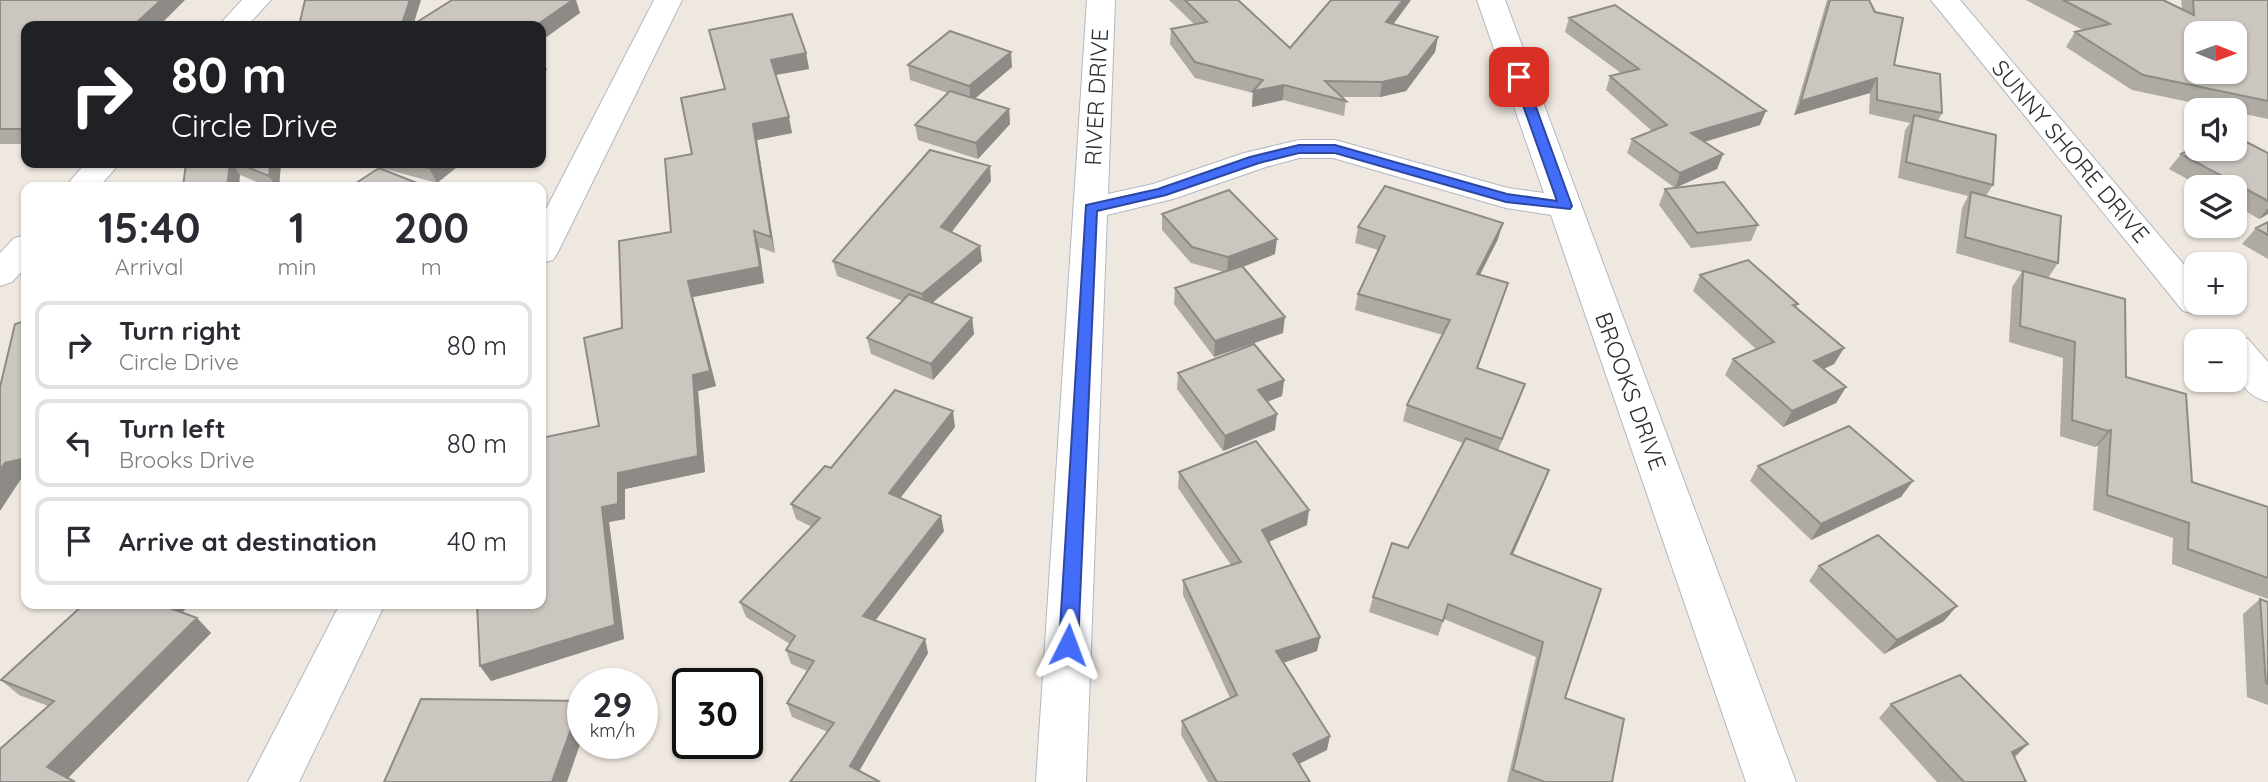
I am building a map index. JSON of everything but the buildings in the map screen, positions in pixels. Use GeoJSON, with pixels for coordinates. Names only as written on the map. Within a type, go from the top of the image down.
{"type":"FeatureCollection","features":[{"type":"Feature","properties":{"kind":"street"},"geometry":{"type":"LineString","coordinates":[[237,21],[257,0]]}},
{"type":"Feature","properties":{"kind":"street"},"geometry":{"type":"LineString","coordinates":[[546,242],[668,0]]}},
{"type":"Feature","properties":{"kind":"street","name":"RIVER DRIVE"},"geometry":{"type":"LineString","coordinates":[[1061,782],[1101,0]]}},
{"type":"Feature","properties":{"kind":"street","name":"BROOKS DRIVE"},"geometry":{"type":"LineString","coordinates":[[1491,0],[1771,782]]}},
{"type":"Feature","properties":{"kind":"street","name":"SUNNY SHORE DRIVE"},"geometry":{"type":"LineString","coordinates":[[1945,0],[2184,286]]}},
{"type":"Feature","properties":{"kind":"street"},"geometry":{"type":"LineString","coordinates":[[1090,208],[1161,192],[1255,160],[1299,149],[1335,149],[1506,198],[1565,206]]}},
{"type":"Feature","properties":{"kind":"street"},"geometry":{"type":"LineString","coordinates":[[86,182],[99,168]]}},
{"type":"Feature","properties":{"kind":"street"},"geometry":{"type":"LineString","coordinates":[[0,274],[21,251]]}},
{"type":"Feature","properties":{"kind":"street","name":"SUNNY SHORE DRIVE"},"geometry":{"type":"LineString","coordinates":[[2208,315],[2219,329]]}},
{"type":"Feature","properties":{"kind":"street"},"geometry":{"type":"LineString","coordinates":[[2247,363],[2268,388]]}},
{"type":"Feature","properties":{"kind":"street"},"geometry":{"type":"LineString","coordinates":[[273,782],[360,609]]}},
{"type":"Feature","properties":{"kind":"route"},"geometry":{"type":"LineString","coordinates":[[1068,645],[1090,208],[1161,192],[1255,160],[1299,149],[1335,149],[1506,198],[1565,206],[1519,77]]}}]}
